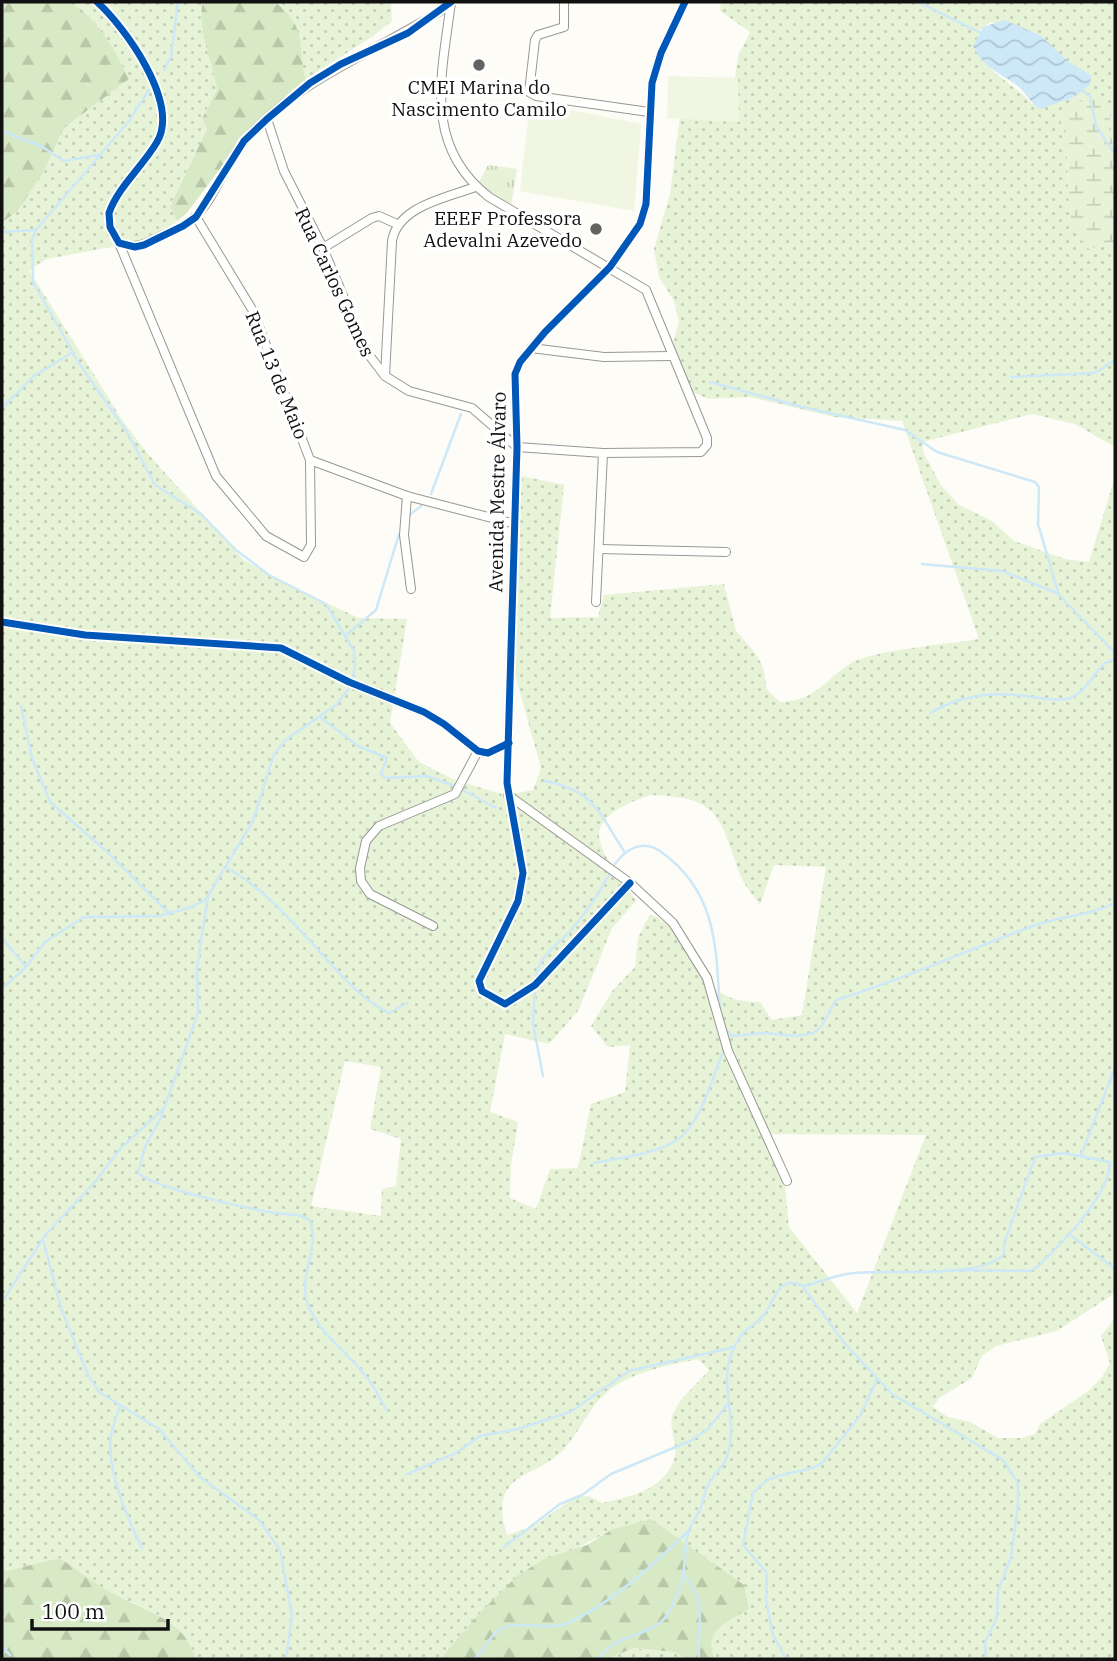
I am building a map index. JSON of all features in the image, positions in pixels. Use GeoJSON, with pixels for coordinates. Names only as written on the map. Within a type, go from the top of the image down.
{"type":"FeatureCollection","features":[{"type":"Feature","properties":{"kind":"street"},"geometry":{"type":"LineString","coordinates":[[97,2],[118,20],[131,41],[162,110],[158,141],[108,213],[110,227],[216,476],[266,536],[304,557],[311,545],[310,460]]}},
{"type":"Feature","properties":{"kind":"street"},"geometry":{"type":"LineString","coordinates":[[564,2],[564,27],[538,35],[535,40],[529,92],[536,96],[649,112]]}},
{"type":"Feature","properties":{"kind":"street","name":"Avenida Mestre Álvaro"},"geometry":{"type":"LineString","coordinates":[[630,883],[530,989],[505,1004],[486,995],[480,981],[519,901],[523,873],[508,795],[517,447],[514,381],[520,362],[531,348],[610,267],[635,235],[643,216],[649,112],[656,67],[685,2]]}},
{"type":"Feature","properties":{"kind":"street"},"geometry":{"type":"LineString","coordinates":[[119,243],[135,247],[144,245],[196,217],[244,141],[267,118],[331,70],[408,33],[451,3]]}},
{"type":"Feature","properties":{"kind":"street"},"geometry":{"type":"LineString","coordinates":[[451,3],[440,110],[447,143],[457,163],[475,187],[646,290],[707,438],[707,445],[701,452],[603,453],[517,447]]}},
{"type":"Feature","properties":{"kind":"street","name":"Rua Carlos Gomes"},"geometry":{"type":"LineString","coordinates":[[267,118],[284,171],[323,248],[366,351],[385,376],[409,391],[472,408],[517,447]]}},
{"type":"Feature","properties":{"kind":"street"},"geometry":{"type":"LineString","coordinates":[[385,376],[391,242],[397,224],[410,213],[475,187]]}},
{"type":"Feature","properties":{"kind":"street"},"geometry":{"type":"LineString","coordinates":[[323,248],[372,218],[379,216],[397,224]]}},
{"type":"Feature","properties":{"kind":"street","name":"Rua 13 de Maio"},"geometry":{"type":"LineString","coordinates":[[196,217],[253,311],[310,460],[407,496],[515,524]]}},
{"type":"Feature","properties":{"kind":"street"},"geometry":{"type":"LineString","coordinates":[[531,348],[604,357],[672,356]]}},
{"type":"Feature","properties":{"kind":"street"},"geometry":{"type":"LineString","coordinates":[[596,601],[603,453]]}},
{"type":"Feature","properties":{"kind":"street"},"geometry":{"type":"LineString","coordinates":[[407,496],[404,535],[411,589]]}},
{"type":"Feature","properties":{"kind":"street"},"geometry":{"type":"LineString","coordinates":[[598,549],[726,552]]}},
{"type":"Feature","properties":{"kind":"street"},"geometry":{"type":"LineString","coordinates":[[2,622],[85,635],[274,647],[444,724],[478,751],[493,752],[509,743]]}},
{"type":"Feature","properties":{"kind":"street"},"geometry":{"type":"LineString","coordinates":[[433,926],[370,894],[361,881],[360,868],[366,841],[385,823],[455,794],[478,751]]}},
{"type":"Feature","properties":{"kind":"street"},"geometry":{"type":"LineString","coordinates":[[508,795],[630,883],[673,923],[703,969],[728,1051],[787,1181]]}},
{"type":"Feature","properties":{"kind":"green space"},"geometry":{"type":"Polygon","coordinates":[[[62,1],[78,7],[104,36],[129,79],[64,128],[43,173],[17,212],[2,222],[2,2],[62,1]]]}},
{"type":"Feature","properties":{"kind":"green space"},"geometry":{"type":"Polygon","coordinates":[[[68,2],[203,2],[203,34],[217,88],[202,119],[207,129],[170,205],[177,221],[153,239],[47,259],[29,270],[121,418],[147,453],[244,560],[289,586],[359,618],[407,619],[390,723],[419,762],[455,780],[505,795],[533,790],[541,768],[516,678],[508,632],[508,575],[522,476],[564,485],[550,618],[598,617],[604,595],[724,584],[736,631],[756,654],[763,667],[767,690],[780,702],[806,697],[850,663],[860,659],[903,649],[979,639],[902,421],[834,417],[750,397],[709,399],[692,392],[672,347],[679,321],[674,301],[659,277],[654,249],[670,194],[680,116],[730,117],[738,56],[750,32],[720,11],[721,2],[1115,2],[1115,153],[1109,128],[1111,111],[1058,114],[1067,137],[1068,192],[1089,249],[1115,242],[1115,447],[1075,424],[1032,414],[922,442],[924,454],[941,485],[959,505],[992,521],[1014,541],[1065,559],[1089,562],[1115,477],[1115,1293],[1057,1331],[996,1346],[982,1356],[972,1378],[939,1398],[933,1407],[948,1417],[970,1422],[998,1438],[1021,1438],[1035,1434],[1040,1424],[1087,1392],[1102,1377],[1110,1363],[1101,1336],[1115,1318],[1115,1659],[715,1659],[712,1641],[715,1634],[726,1623],[749,1609],[611,1530],[570,1552],[476,1617],[440,1659],[195,1659],[183,1635],[174,1626],[151,1611],[107,1590],[59,1558],[2,1572],[2,222],[17,212],[43,173],[64,128],[129,79],[103,37],[68,2]],[[990,22],[978,32],[988,66],[1032,104],[1070,63],[1040,35],[990,22]],[[650,795],[624,806],[608,817],[600,828],[600,840],[604,853],[636,901],[612,928],[578,1011],[549,1044],[505,1034],[490,1112],[518,1122],[511,1165],[510,1198],[536,1209],[550,1169],[578,1168],[591,1104],[625,1092],[630,1045],[608,1047],[591,1026],[613,990],[635,967],[638,938],[650,914],[669,926],[710,985],[721,993],[746,1001],[760,1002],[772,1020],[802,1015],[826,867],[774,865],[760,905],[741,876],[720,823],[703,805],[690,800],[650,795]],[[345,1061],[311,1206],[381,1216],[382,1189],[396,1186],[401,1139],[370,1129],[381,1067],[345,1061]],[[766,1134],[784,1175],[789,1227],[857,1313],[926,1135],[766,1134]],[[698,1359],[635,1376],[613,1388],[593,1408],[565,1448],[509,1488],[503,1499],[507,1535],[534,1526],[575,1497],[589,1496],[602,1503],[613,1501],[646,1490],[665,1476],[675,1455],[672,1417],[683,1398],[709,1370],[698,1359]]]}},
{"type":"Feature","properties":{"kind":"green space"},"geometry":{"type":"Polygon","coordinates":[[[203,2],[275,2],[286,12],[297,29],[306,79],[254,124],[186,214],[177,221],[170,206],[207,129],[202,119],[217,89],[203,34],[203,2]]]}},
{"type":"Feature","properties":{"kind":"green space"},"geometry":{"type":"Polygon","coordinates":[[[275,2],[391,2],[392,21],[306,79],[295,28],[275,2]]]}},
{"type":"Feature","properties":{"kind":"green space"},"geometry":{"type":"Polygon","coordinates":[[[668,76],[738,78],[739,122],[667,118],[668,76]]]}},
{"type":"Feature","properties":{"kind":"green space"},"geometry":{"type":"Polygon","coordinates":[[[1096,94],[1106,97],[1111,111],[1109,128],[1115,153],[1115,242],[1089,249],[1078,237],[1072,222],[1067,147],[1064,129],[1057,113],[1096,94]]]}},
{"type":"Feature","properties":{"kind":"green space"},"geometry":{"type":"Polygon","coordinates":[[[530,102],[641,124],[634,211],[520,191],[530,102]]]}},
{"type":"Feature","properties":{"kind":"green space"},"geometry":{"type":"Polygon","coordinates":[[[488,165],[517,169],[511,206],[477,186],[488,165]]]}},
{"type":"Feature","properties":{"kind":"green space"},"geometry":{"type":"Polygon","coordinates":[[[651,1519],[744,1585],[749,1609],[726,1623],[715,1634],[712,1649],[715,1659],[686,1659],[674,1652],[634,1648],[607,1659],[440,1659],[476,1617],[517,1576],[544,1559],[587,1545],[611,1530],[651,1519]]]}},
{"type":"Feature","properties":{"kind":"green space"},"geometry":{"type":"Polygon","coordinates":[[[59,1558],[107,1590],[174,1626],[190,1646],[195,1659],[2,1659],[2,1572],[59,1558]]]}},
{"type":"Feature","properties":{"kind":"green space"},"geometry":{"type":"Polygon","coordinates":[[[634,1648],[674,1652],[686,1659],[607,1659],[634,1648]]]}},
{"type":"Feature","properties":{"kind":"water"},"geometry":{"type":"Polygon","coordinates":[[[1004,20],[1040,35],[1070,63],[1091,75],[1090,85],[1072,98],[1040,109],[1037,107],[1020,88],[983,61],[973,46],[983,27],[1004,20]]]}},
{"type":"Feature","properties":{"kind":"waterway"},"geometry":{"type":"LineString","coordinates":[[164,70],[171,57],[178,2]]}},
{"type":"Feature","properties":{"kind":"waterway"},"geometry":{"type":"LineString","coordinates":[[918,2],[981,33]]}},
{"type":"Feature","properties":{"kind":"waterway"},"geometry":{"type":"LineString","coordinates":[[2,989],[26,967],[45,942],[84,917],[159,916],[192,907],[206,899],[253,821],[274,754],[287,739],[336,705],[351,686],[355,667],[354,651],[326,604],[269,575],[236,550],[201,514],[155,485],[127,432],[80,365],[33,282],[32,240],[36,230],[129,121],[149,90]]}},
{"type":"Feature","properties":{"kind":"waterway"},"geometry":{"type":"LineString","coordinates":[[1081,90],[1090,96],[1096,126],[1115,154]]}},
{"type":"Feature","properties":{"kind":"waterway"},"geometry":{"type":"LineString","coordinates":[[2,131],[41,146],[64,161],[98,155]]}},
{"type":"Feature","properties":{"kind":"waterway"},"geometry":{"type":"LineString","coordinates":[[2,232],[35,230]]}},
{"type":"Feature","properties":{"kind":"waterway"},"geometry":{"type":"LineString","coordinates":[[2,408],[34,376],[73,352]]}},
{"type":"Feature","properties":{"kind":"waterway"},"geometry":{"type":"LineString","coordinates":[[1011,377],[1095,373],[1115,360]]}},
{"type":"Feature","properties":{"kind":"waterway"},"geometry":{"type":"LineString","coordinates":[[710,382],[802,407],[905,430],[937,452],[1035,482],[1039,487],[1038,524],[1059,595]]}},
{"type":"Feature","properties":{"kind":"waterway"},"geometry":{"type":"LineString","coordinates":[[431,494],[461,414]]}},
{"type":"Feature","properties":{"kind":"waterway"},"geometry":{"type":"LineString","coordinates":[[407,517],[421,506]]}},
{"type":"Feature","properties":{"kind":"waterway"},"geometry":{"type":"LineString","coordinates":[[345,636],[376,610],[399,534]]}},
{"type":"Feature","properties":{"kind":"waterway"},"geometry":{"type":"LineString","coordinates":[[922,564],[1002,571],[1057,593],[1115,653]]}},
{"type":"Feature","properties":{"kind":"waterway"},"geometry":{"type":"LineString","coordinates":[[930,713],[952,702],[988,695],[1067,699],[1082,690],[1102,666],[1115,659]]}},
{"type":"Feature","properties":{"kind":"waterway"},"geometry":{"type":"LineString","coordinates":[[21,706],[32,758],[50,802],[106,851],[170,914]]}},
{"type":"Feature","properties":{"kind":"waterway"},"geometry":{"type":"LineString","coordinates":[[320,717],[358,746],[387,758],[381,774],[385,778],[426,776],[455,786]]}},
{"type":"Feature","properties":{"kind":"waterway"},"geometry":{"type":"LineString","coordinates":[[545,781],[562,785],[586,798],[601,815],[624,851]]}},
{"type":"Feature","properties":{"kind":"waterway"},"geometry":{"type":"LineString","coordinates":[[461,789],[496,808]]}},
{"type":"Feature","properties":{"kind":"waterway"},"geometry":{"type":"LineString","coordinates":[[615,864],[635,847],[653,847],[679,867],[693,884],[703,903],[715,944],[720,1012]]}},
{"type":"Feature","properties":{"kind":"waterway"},"geometry":{"type":"LineString","coordinates":[[225,867],[267,897],[349,983],[371,1002],[389,1013],[407,1003]]}},
{"type":"Feature","properties":{"kind":"waterway"},"geometry":{"type":"LineString","coordinates":[[536,975],[546,955],[578,922],[610,873]]}},
{"type":"Feature","properties":{"kind":"waterway"},"geometry":{"type":"LineString","coordinates":[[208,896],[197,967],[198,1013],[161,1117],[145,1147],[138,1173],[182,1191],[261,1211],[298,1215],[310,1221],[313,1242],[305,1285],[309,1307],[327,1334],[368,1378],[387,1411]]}},
{"type":"Feature","properties":{"kind":"waterway"},"geometry":{"type":"LineString","coordinates":[[725,1028],[732,1036],[764,1033],[797,1036],[813,1033],[821,1027],[836,1000],[1033,926],[1095,911],[1115,903]]}},
{"type":"Feature","properties":{"kind":"waterway"},"geometry":{"type":"LineString","coordinates":[[2,938],[26,967]]}},
{"type":"Feature","properties":{"kind":"waterway"},"geometry":{"type":"LineString","coordinates":[[535,989],[533,1024],[543,1076]]}},
{"type":"Feature","properties":{"kind":"waterway"},"geometry":{"type":"LineString","coordinates":[[594,1163],[649,1152],[681,1137],[701,1107],[722,1054]]}},
{"type":"Feature","properties":{"kind":"waterway"},"geometry":{"type":"LineString","coordinates":[[1081,1155],[1115,1068]]}},
{"type":"Feature","properties":{"kind":"waterway"},"geometry":{"type":"LineString","coordinates":[[2,1302],[46,1234],[94,1183],[121,1148],[162,1110]]}},
{"type":"Feature","properties":{"kind":"waterway"},"geometry":{"type":"LineString","coordinates":[[598,1659],[613,1645],[660,1623],[671,1608],[681,1584],[689,1530],[700,1510],[708,1485],[728,1455],[731,1420],[727,1379],[732,1352],[742,1334],[761,1319],[784,1285],[794,1283],[806,1286],[837,1276],[871,1272],[934,1272],[956,1270],[992,1262],[1004,1254],[1004,1244],[1035,1157],[1063,1153],[1110,1162],[1108,1176],[1093,1205],[1037,1267],[1030,1271],[947,1270]]}},
{"type":"Feature","properties":{"kind":"waterway"},"geometry":{"type":"LineString","coordinates":[[1069,1234],[1115,1269]]}},
{"type":"Feature","properties":{"kind":"waterway"},"geometry":{"type":"LineString","coordinates":[[43,1240],[62,1311],[88,1375],[99,1392],[159,1429],[200,1477],[259,1520],[280,1550],[292,1615],[286,1659]]}},
{"type":"Feature","properties":{"kind":"waterway"},"geometry":{"type":"LineString","coordinates":[[803,1287],[845,1344],[892,1394],[1003,1460],[1018,1483],[1011,1557],[998,1591],[997,1617],[985,1643],[986,1659]]}},
{"type":"Feature","properties":{"kind":"waterway"},"geometry":{"type":"LineString","coordinates":[[407,1474],[456,1453],[480,1436],[518,1429],[570,1412],[629,1371],[735,1347]]}},
{"type":"Feature","properties":{"kind":"waterway"},"geometry":{"type":"LineString","coordinates":[[786,1659],[773,1635],[766,1600],[767,1573],[743,1545],[753,1493],[761,1485],[778,1476],[806,1470],[822,1463],[860,1416],[877,1379]]}},
{"type":"Feature","properties":{"kind":"waterway"},"geometry":{"type":"LineString","coordinates":[[504,1547],[560,1504],[582,1495],[611,1474],[690,1441],[708,1429],[727,1405]]}},
{"type":"Feature","properties":{"kind":"waterway"},"geometry":{"type":"LineString","coordinates":[[120,1406],[111,1437],[112,1464],[125,1509],[142,1548]]}},
{"type":"Feature","properties":{"kind":"waterway"},"geometry":{"type":"LineString","coordinates":[[475,1659],[499,1630],[515,1625],[551,1626],[568,1623],[601,1605],[632,1582],[688,1531]]}},
{"type":"Feature","properties":{"kind":"waterway"},"geometry":{"type":"LineString","coordinates":[[683,1573],[699,1605],[699,1659]]}},
{"type":"Feature","properties":{"kind":"waterway"},"geometry":{"type":"LineString","coordinates":[[2,1647],[10,1655]]}},
{"type":"Feature","properties":{"kind":"cycle path"},"geometry":{"type":"LineString","coordinates":[[97,2],[134,47],[156,87],[161,107],[162,126],[157,142],[118,194],[109,213],[110,227],[119,243],[135,247],[183,226],[196,217],[244,141],[310,83],[341,64],[408,33],[451,2]]}},
{"type":"Feature","properties":{"kind":"cycle path"},"geometry":{"type":"LineString","coordinates":[[630,883],[535,985],[505,1004],[482,991],[479,981],[518,901],[523,873],[507,783],[517,447],[515,374],[520,362],[545,332],[610,267],[640,224],[646,204],[652,83],[661,53],[685,2]]}},
{"type":"Feature","properties":{"kind":"cycle path"},"geometry":{"type":"LineString","coordinates":[[2,622],[85,635],[281,648],[349,682],[424,712],[478,751],[488,753],[509,743]]}},
{"type":"Feature","properties":{"kind":"place","name":"CMEI Marina do Nascimento Camilo"},"geometry":{"type":"Point","coordinates":[479,65]}},
{"type":"Feature","properties":{"kind":"place","name":"EEEF Professora Adevalni Azevedo"},"geometry":{"type":"Point","coordinates":[596,229]}}]}
